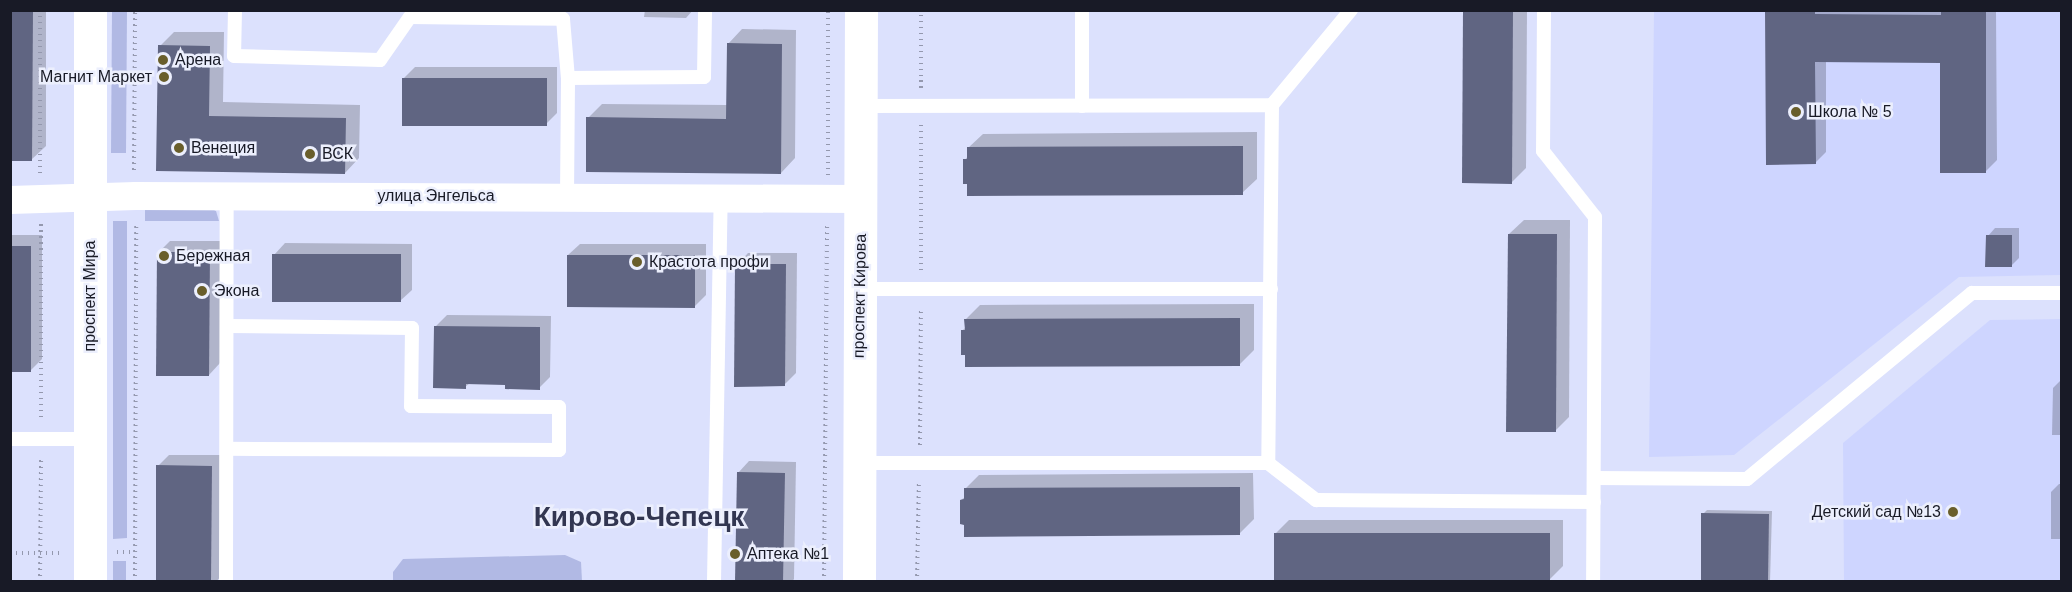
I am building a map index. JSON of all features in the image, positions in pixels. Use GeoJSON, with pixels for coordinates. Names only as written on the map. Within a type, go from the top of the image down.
{"type":"FeatureCollection","features":[{"type":"Feature","properties":{"kind":"street","name":"проспект Мира"},"geometry":{"type":"LineString","coordinates":[[90,10],[90,582]]}},
{"type":"Feature","properties":{"kind":"street","name":"проспект Кирова"},"geometry":{"type":"LineString","coordinates":[[859,582],[861,10]]}},
{"type":"Feature","properties":{"kind":"street","name":"улица Энгельса"},"geometry":{"type":"LineString","coordinates":[[10,200],[136,196],[861,199]]}},
{"type":"Feature","properties":{"kind":"lane"},"geometry":{"type":"LineString","coordinates":[[235,10],[234,56],[380,60],[410,16],[563,19],[568,78],[567,196]]}},
{"type":"Feature","properties":{"kind":"lane"},"geometry":{"type":"LineString","coordinates":[[568,78],[704,77],[705,10]]}},
{"type":"Feature","properties":{"kind":"lane"},"geometry":{"type":"LineString","coordinates":[[1082,106],[1083,10]]}},
{"type":"Feature","properties":{"kind":"lane"},"geometry":{"type":"LineString","coordinates":[[1268,463],[1272,105],[1351,10]]}},
{"type":"Feature","properties":{"kind":"lane"},"geometry":{"type":"LineString","coordinates":[[1544,10],[1543,151],[1595,217],[1593,582]]}},
{"type":"Feature","properties":{"kind":"lane"},"geometry":{"type":"LineString","coordinates":[[861,106],[1272,105]]}},
{"type":"Feature","properties":{"kind":"lane"},"geometry":{"type":"LineString","coordinates":[[226,196],[226,582]]}},
{"type":"Feature","properties":{"kind":"lane"},"geometry":{"type":"LineString","coordinates":[[714,582],[721,198]]}},
{"type":"Feature","properties":{"kind":"lane"},"geometry":{"type":"LineString","coordinates":[[860,289],[1270,289]]}},
{"type":"Feature","properties":{"kind":"lane"},"geometry":{"type":"LineString","coordinates":[[1594,478],[1747,479],[1972,293],[2061,292]]}},
{"type":"Feature","properties":{"kind":"lane"},"geometry":{"type":"LineString","coordinates":[[227,326],[412,328],[411,406],[559,406],[559,450],[227,449]]}},
{"type":"Feature","properties":{"kind":"lane"},"geometry":{"type":"LineString","coordinates":[[10,438],[90,439]]}},
{"type":"Feature","properties":{"kind":"lane"},"geometry":{"type":"LineString","coordinates":[[859,463],[1268,463],[1316,500],[1594,502]]}},
{"type":"Feature","properties":{"kind":"path"},"geometry":{"type":"LineString","coordinates":[[40,10],[40,582]]}},
{"type":"Feature","properties":{"kind":"path"},"geometry":{"type":"LineString","coordinates":[[135,10],[135,582]]}},
{"type":"Feature","properties":{"kind":"path"},"geometry":{"type":"LineString","coordinates":[[824,582],[828,10]]}},
{"type":"Feature","properties":{"kind":"shaded area"},"geometry":{"type":"Polygon","coordinates":[[[112,11],[127,11],[126,153],[111,153],[112,11]]]}},
{"type":"Feature","properties":{"kind":"shaded area"},"geometry":{"type":"Polygon","coordinates":[[[1654,11],[2061,11],[2061,275],[1959,277],[1734,455],[1649,457],[1654,11]]]}},
{"type":"Feature","properties":{"kind":"shaded area"},"geometry":{"type":"Polygon","coordinates":[[[145,207],[210,208],[216,211],[219,221],[145,221],[145,207]]]}},
{"type":"Feature","properties":{"kind":"shaded area"},"geometry":{"type":"Polygon","coordinates":[[[113,221],[127,221],[127,538],[113,539],[113,221]]]}},
{"type":"Feature","properties":{"kind":"shaded area","name":"Детский сад №13"},"geometry":{"type":"Polygon","coordinates":[[[2061,319],[2061,581],[1844,581],[1843,443],[1990,320],[2061,319]]]}},
{"type":"Feature","properties":{"kind":"shaded area"},"geometry":{"type":"Polygon","coordinates":[[[565,555],[581,562],[582,581],[393,581],[393,572],[403,559],[565,555]]]}},
{"type":"Feature","properties":{"kind":"shaded area"},"geometry":{"type":"Polygon","coordinates":[[[113,561],[126,561],[126,581],[113,581],[113,561]]]}},
{"type":"Feature","properties":{"kind":"building"},"geometry":{"type":"Polygon","coordinates":[[[10,10],[33,10],[32,161],[10,161],[10,10]]]}},
{"type":"Feature","properties":{"kind":"building"},"geometry":{"type":"Polygon","coordinates":[[[1463,10],[1513,10],[1512,184],[1462,183],[1463,10]]]}},
{"type":"Feature","properties":{"kind":"building"},"geometry":{"type":"Polygon","coordinates":[[[1765,10],[1815,10],[1815,14],[1941,15],[1941,10],[1986,10],[1986,173],[1940,173],[1940,63],[1815,62],[1816,164],[1766,165],[1765,10]]]}},
{"type":"Feature","properties":{"kind":"building"},"geometry":{"type":"Polygon","coordinates":[[[727,43],[782,44],[781,174],[586,172],[586,117],[726,119],[727,43]]]}},
{"type":"Feature","properties":{"kind":"building"},"geometry":{"type":"Polygon","coordinates":[[[158,45],[210,46],[209,116],[346,118],[345,174],[156,171],[158,45]]]}},
{"type":"Feature","properties":{"kind":"building"},"geometry":{"type":"Polygon","coordinates":[[[402,78],[547,78],[547,126],[402,126],[402,78]]]}},
{"type":"Feature","properties":{"kind":"building"},"geometry":{"type":"Polygon","coordinates":[[[1243,146],[1243,195],[967,196],[967,184],[963,184],[963,159],[967,159],[967,147],[1243,146]]]}},
{"type":"Feature","properties":{"kind":"building"},"geometry":{"type":"Polygon","coordinates":[[[1508,234],[1557,234],[1556,432],[1506,432],[1508,234]]]}},
{"type":"Feature","properties":{"kind":"building"},"geometry":{"type":"Polygon","coordinates":[[[1986,235],[2012,235],[2012,267],[1985,267],[1986,235]]]}},
{"type":"Feature","properties":{"kind":"building"},"geometry":{"type":"Polygon","coordinates":[[[10,246],[31,246],[31,372],[10,372],[10,246]]]}},
{"type":"Feature","properties":{"kind":"building"},"geometry":{"type":"Polygon","coordinates":[[[157,252],[210,252],[209,376],[156,376],[157,252]]]}},
{"type":"Feature","properties":{"kind":"building"},"geometry":{"type":"Polygon","coordinates":[[[272,254],[401,254],[401,302],[272,302],[272,254]]]}},
{"type":"Feature","properties":{"kind":"building"},"geometry":{"type":"Polygon","coordinates":[[[567,255],[695,255],[695,308],[567,307],[567,255]]]}},
{"type":"Feature","properties":{"kind":"building"},"geometry":{"type":"Polygon","coordinates":[[[735,264],[786,264],[785,386],[734,387],[735,264]]]}},
{"type":"Feature","properties":{"kind":"building"},"geometry":{"type":"Polygon","coordinates":[[[1240,318],[1240,366],[965,367],[965,355],[961,355],[961,330],[965,330],[964,319],[1240,318]]]}},
{"type":"Feature","properties":{"kind":"building"},"geometry":{"type":"Polygon","coordinates":[[[434,326],[540,327],[540,390],[505,389],[505,385],[466,384],[466,389],[433,388],[434,326]]]}},
{"type":"Feature","properties":{"kind":"building"},"geometry":{"type":"Polygon","coordinates":[[[156,465],[212,466],[211,582],[156,582],[156,465]]]}},
{"type":"Feature","properties":{"kind":"building"},"geometry":{"type":"Polygon","coordinates":[[[737,472],[785,473],[783,582],[735,582],[737,472]]]}},
{"type":"Feature","properties":{"kind":"building"},"geometry":{"type":"Polygon","coordinates":[[[1240,487],[1240,535],[964,537],[964,525],[960,524],[960,500],[964,499],[964,488],[1240,487]]]}},
{"type":"Feature","properties":{"kind":"building"},"geometry":{"type":"Polygon","coordinates":[[[1701,513],[1769,514],[1768,582],[1701,582],[1701,513]]]}},
{"type":"Feature","properties":{"kind":"building"},"geometry":{"type":"Polygon","coordinates":[[[1274,533],[1550,533],[1550,582],[1274,582],[1274,533]]]}},
{"type":"Feature","properties":{"kind":"place","name":"Арена"},"geometry":{"type":"Point","coordinates":[163,60]}},
{"type":"Feature","properties":{"kind":"place","name":"Магнит Маркет"},"geometry":{"type":"Point","coordinates":[164,77]}},
{"type":"Feature","properties":{"kind":"place","name":"Школа № 5"},"geometry":{"type":"Point","coordinates":[1796,112]}},
{"type":"Feature","properties":{"kind":"place","name":"Венеция"},"geometry":{"type":"Point","coordinates":[179,148]}},
{"type":"Feature","properties":{"kind":"place","name":"ВСК"},"geometry":{"type":"Point","coordinates":[310,154]}},
{"type":"Feature","properties":{"kind":"place","name":"Бережная"},"geometry":{"type":"Point","coordinates":[164,256]}},
{"type":"Feature","properties":{"kind":"place","name":"Крастота профи"},"geometry":{"type":"Point","coordinates":[637,262]}},
{"type":"Feature","properties":{"kind":"place","name":"Экона"},"geometry":{"type":"Point","coordinates":[202,291]}},
{"type":"Feature","properties":{"kind":"place","name":"Детский сад №13"},"geometry":{"type":"Point","coordinates":[1953,512]}},
{"type":"Feature","properties":{"kind":"place","name":"Аптека №1"},"geometry":{"type":"Point","coordinates":[735,554]}},
{"type":"Feature","properties":{"kind":"district","name":"Кирово-Чепецк"},"geometry":{"type":"Point","coordinates":[639,517]}}]}
